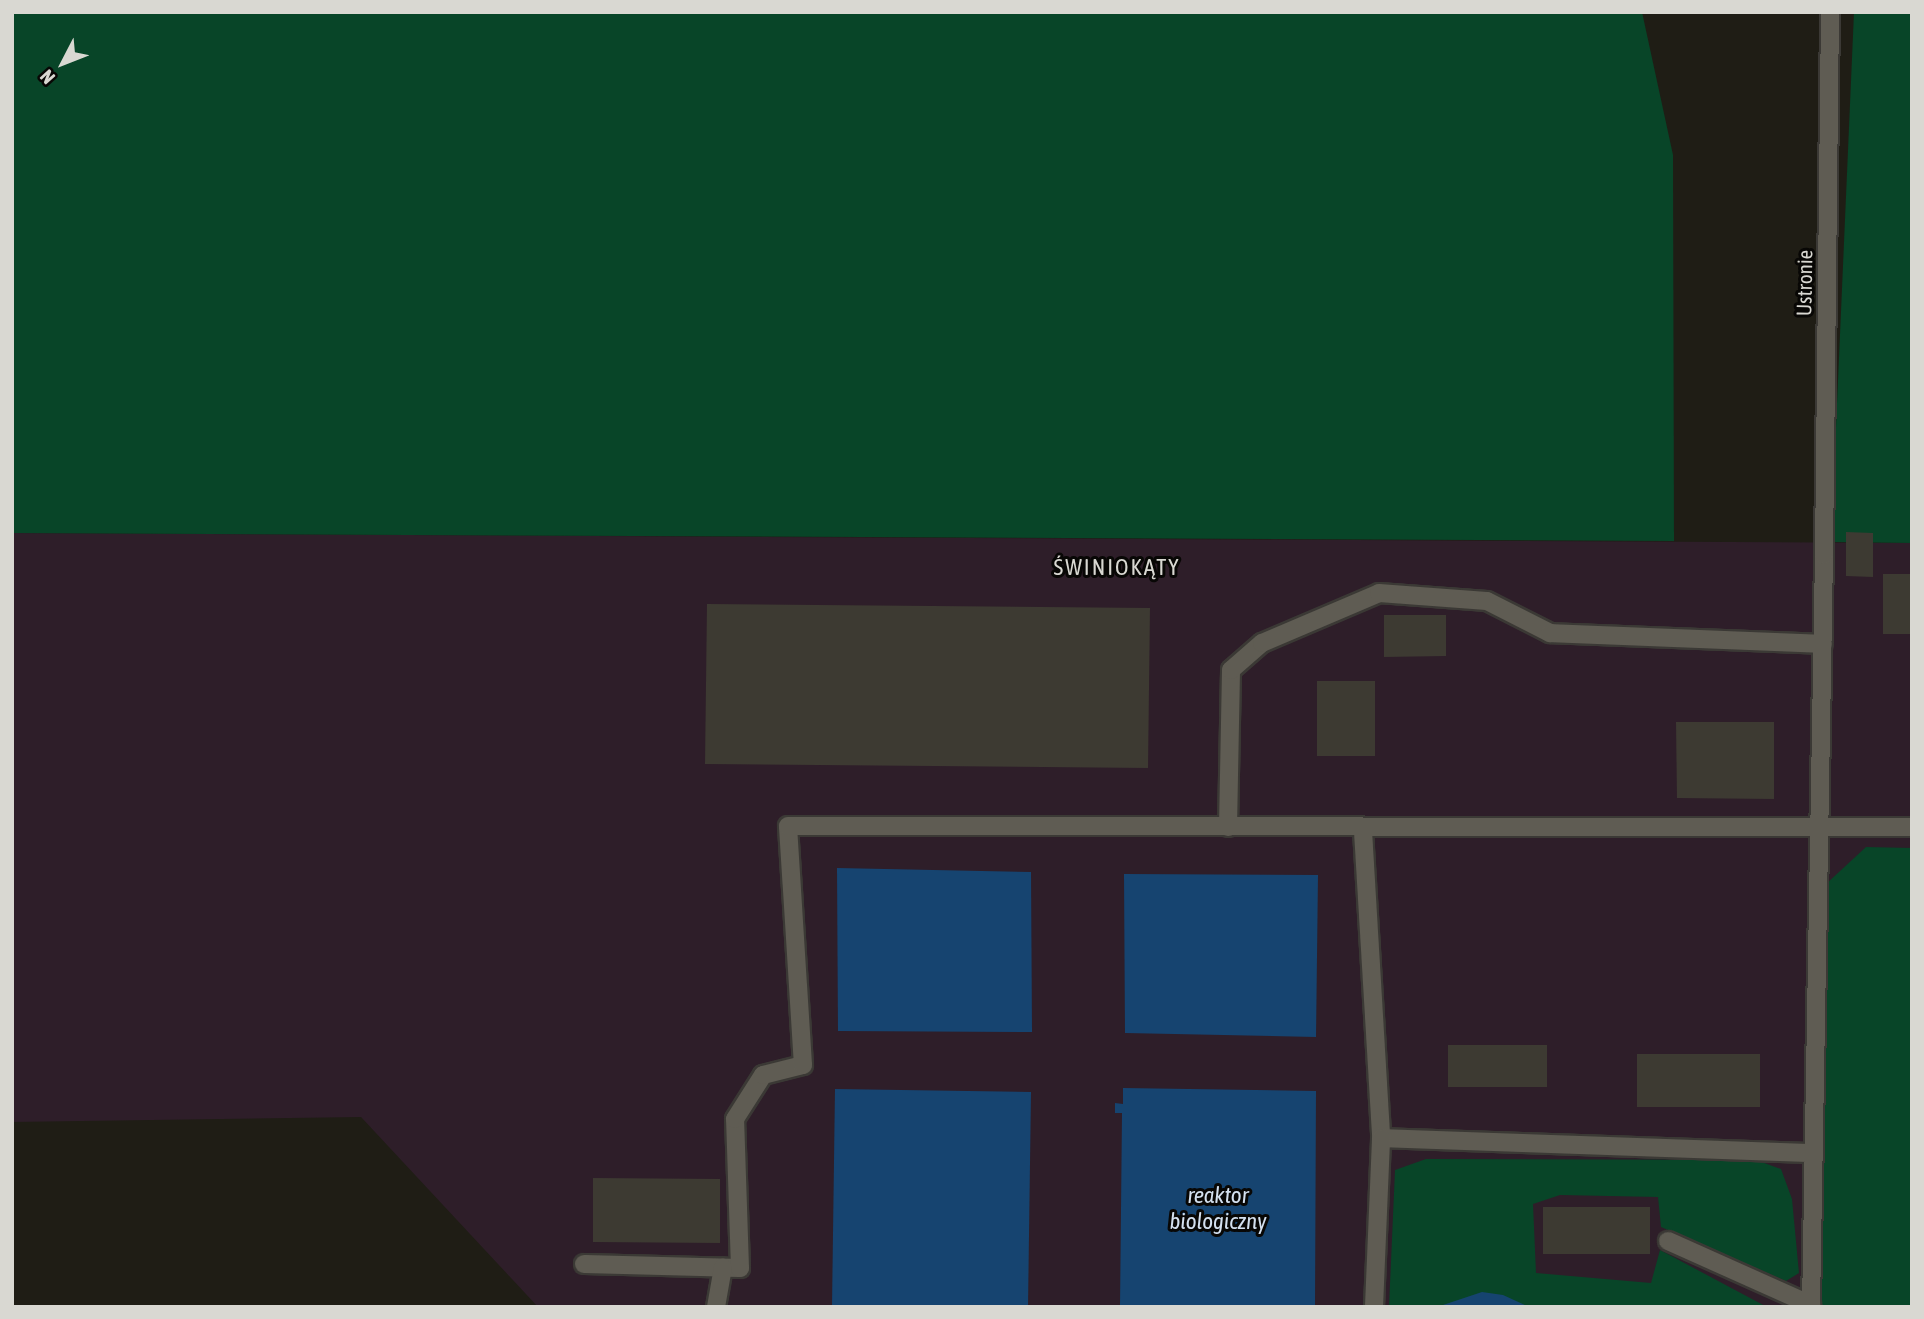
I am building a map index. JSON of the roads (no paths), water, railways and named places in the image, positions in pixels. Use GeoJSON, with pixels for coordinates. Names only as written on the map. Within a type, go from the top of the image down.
{"type":"FeatureCollection","features":[{"type":"Feature","properties":{"kind":"street","name":"Ustronie"},"geometry":{"type":"LineString","coordinates":[[1811,1306],[1823,644],[1830,12]]}},
{"type":"Feature","properties":{"kind":"street"},"geometry":{"type":"LineString","coordinates":[[1228,827],[1231,670],[1262,643],[1380,593],[1487,601],[1550,633],[1823,644]]}},
{"type":"Feature","properties":{"kind":"street"},"geometry":{"type":"LineString","coordinates":[[584,1264],[740,1268],[735,1119],[763,1074],[803,1065],[788,827],[1228,827],[1363,831],[1818,823],[1912,827]]}},
{"type":"Feature","properties":{"kind":"street"},"geometry":{"type":"LineString","coordinates":[[1363,831],[1381,1138],[1374,1307]]}},
{"type":"Feature","properties":{"kind":"street"},"geometry":{"type":"LineString","coordinates":[[1381,1138],[1814,1153]]}},
{"type":"Feature","properties":{"kind":"street"},"geometry":{"type":"LineString","coordinates":[[1668,1241],[1811,1306]]}},
{"type":"Feature","properties":{"kind":"street"},"geometry":{"type":"LineString","coordinates":[[716,1307],[723,1268]]}},
{"type":"Feature","properties":{"kind":"water"},"geometry":{"type":"Polygon","coordinates":[[[837,868],[1031,872],[1032,1032],[838,1031],[837,868]]]}},
{"type":"Feature","properties":{"kind":"water"},"geometry":{"type":"Polygon","coordinates":[[[1124,874],[1318,875],[1316,1037],[1125,1033],[1124,874]]]}},
{"type":"Feature","properties":{"kind":"water","name":"reaktor biologiczny"},"geometry":{"type":"Polygon","coordinates":[[[1123,1088],[1316,1091],[1315,1307],[1120,1307],[1122,1113],[1115,1113],[1115,1103],[1123,1104],[1123,1088]]]}},
{"type":"Feature","properties":{"kind":"water"},"geometry":{"type":"Polygon","coordinates":[[[835,1089],[1031,1092],[1028,1307],[832,1307],[835,1089]]]}},
{"type":"Feature","properties":{"kind":"water"},"geometry":{"type":"Polygon","coordinates":[[[1482,1292],[1503,1295],[1529,1307],[1437,1307],[1482,1292]]]}},
{"type":"Feature","properties":{"kind":"district","name":"ŚWINIOKĄTY"},"geometry":{"type":"Point","coordinates":[1117,567]}}]}
